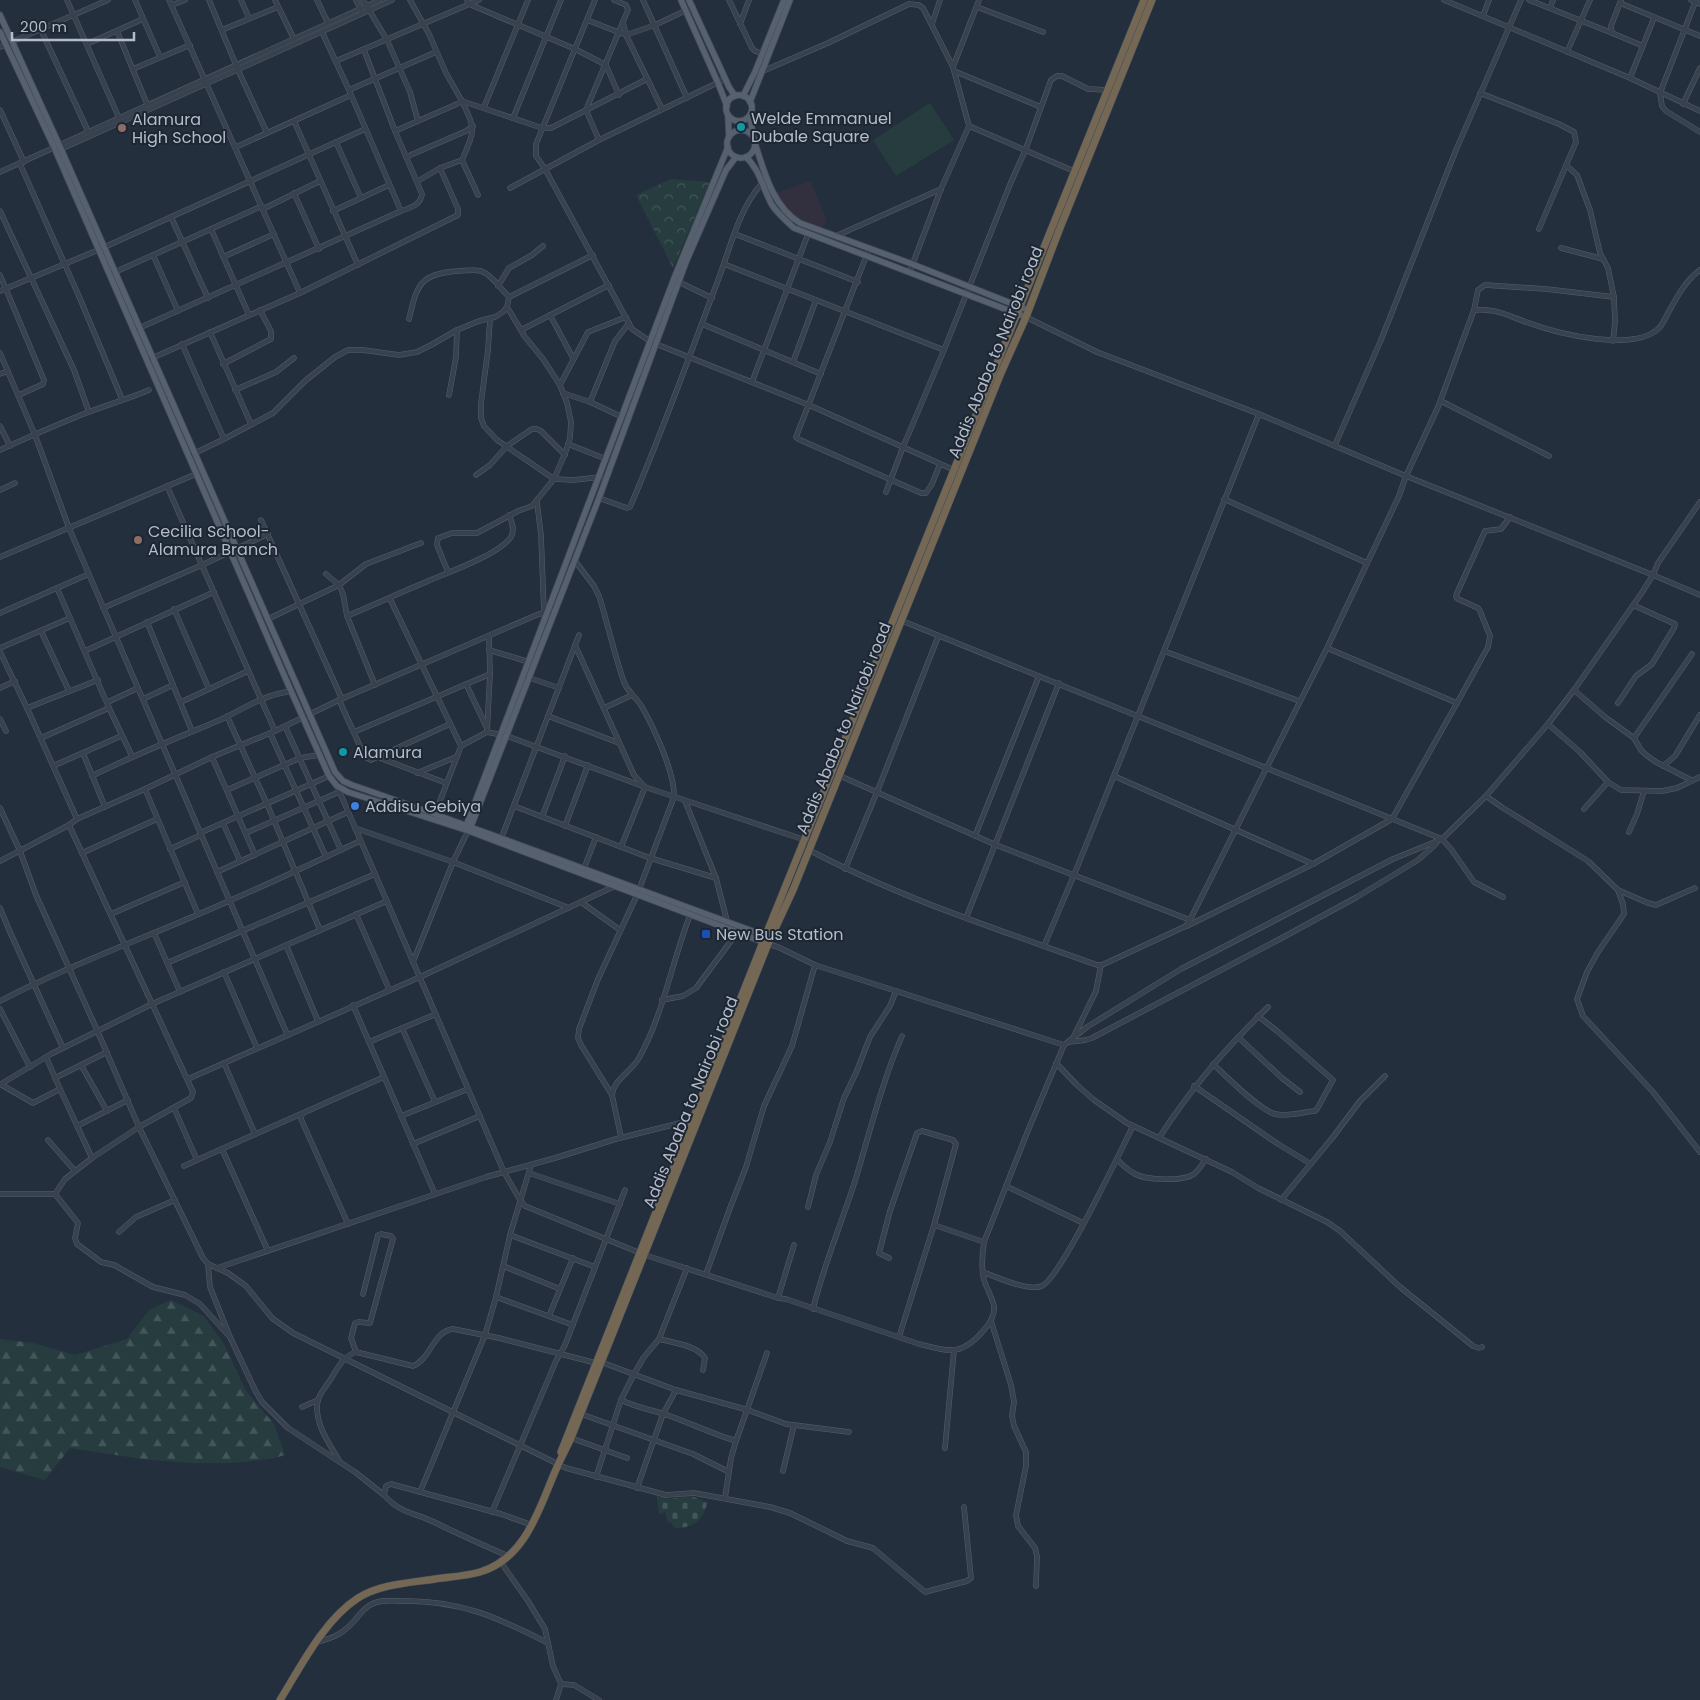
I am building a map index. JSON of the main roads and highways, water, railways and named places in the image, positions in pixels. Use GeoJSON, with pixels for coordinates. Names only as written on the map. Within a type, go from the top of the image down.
{"type":"FeatureCollection","features":[{"type":"Feature","properties":{"kind":"highway","name":"Addis Ababa to Nairobi road"},"geometry":{"type":"LineString","coordinates":[[558,1464],[565,1440],[642,1254],[805,840],[835,774],[897,620],[1026,317],[1108,90],[1144,0]]}},
{"type":"Feature","properties":{"kind":"highway","name":"Addis Ababa to Nairobi road"},"geometry":{"type":"LineString","coordinates":[[897,620],[954,470],[1019,310],[1152,0]]}},
{"type":"Feature","properties":{"kind":"highway","name":"Addis Ababa to Nairobi road"},"geometry":{"type":"LineString","coordinates":[[642,1254],[692,1120],[767,940],[793,890],[835,774]]}},
{"type":"Feature","properties":{"kind":"highway","name":"Addis Ababa to Nairobi road"},"geometry":{"type":"LineString","coordinates":[[280,1700],[317,1642],[338,1614],[360,1597],[390,1586],[480,1572],[508,1556],[520,1543],[532,1525],[558,1464],[572,1438],[598,1362]]}},
{"type":"Feature","properties":{"kind":"main road"},"geometry":{"type":"LineString","coordinates":[[468,828],[501,734],[575,561],[677,279],[728,147],[727,106],[681,0]]}},
{"type":"Feature","properties":{"kind":"main road"},"geometry":{"type":"LineString","coordinates":[[690,0],[725,79],[735,96]]}},
{"type":"Feature","properties":{"kind":"main road"},"geometry":{"type":"LineString","coordinates":[[743,96],[784,0]]}},
{"type":"Feature","properties":{"kind":"main road"},"geometry":{"type":"LineString","coordinates":[[750,102],[790,0]]}},
{"type":"Feature","properties":{"kind":"main road"},"geometry":{"type":"LineString","coordinates":[[0,15],[6,44]]}},
{"type":"Feature","properties":{"kind":"main road"},"geometry":{"type":"LineString","coordinates":[[0,32],[24,76],[57,148],[234,550],[291,691],[329,776],[338,789],[468,828]]}},
{"type":"Feature","properties":{"kind":"main road"},"geometry":{"type":"LineString","coordinates":[[727,106],[731,98],[735,96],[743,96],[750,102],[752,110],[750,114],[761,162],[780,205],[791,218],[804,225],[836,236],[910,271],[965,294],[1019,310],[1028,310]]}},
{"type":"Feature","properties":{"kind":"main road"},"geometry":{"type":"LineString","coordinates":[[728,115],[742,120],[750,114]]}},
{"type":"Feature","properties":{"kind":"main road"},"geometry":{"type":"LineString","coordinates":[[728,147],[730,152],[736,157],[746,157],[752,152],[755,140],[750,133],[741,130],[736,131],[729,137]]}},
{"type":"Feature","properties":{"kind":"main road"},"geometry":{"type":"LineString","coordinates":[[677,279],[724,174],[736,157]]}},
{"type":"Feature","properties":{"kind":"main road"},"geometry":{"type":"LineString","coordinates":[[746,157],[755,166],[773,207],[794,228],[805,233],[912,264],[1019,310],[1026,317]]}},
{"type":"Feature","properties":{"kind":"main road"},"geometry":{"type":"LineString","coordinates":[[804,225],[805,233]]}},
{"type":"Feature","properties":{"kind":"main road"},"geometry":{"type":"LineString","coordinates":[[468,828],[507,736],[546,612],[622,417],[654,343]]}},
{"type":"Feature","properties":{"kind":"main road"},"geometry":{"type":"LineString","coordinates":[[192,454],[196,474],[268,619],[335,772],[343,781],[435,814],[501,841],[691,912],[737,933],[767,940]]}},
{"type":"Feature","properties":{"kind":"main road"},"geometry":{"type":"LineString","coordinates":[[583,872],[615,886],[638,892]]}},
{"type":"Feature","properties":{"kind":"main road"},"geometry":{"type":"LineString","coordinates":[[691,912],[726,922],[767,940]]}},
{"type":"Feature","properties":{"kind":"place","name":"Welde Emmanuel Dubale Square"},"geometry":{"type":"Point","coordinates":[741,127]}},
{"type":"Feature","properties":{"kind":"place","name":"Alamura High School"},"geometry":{"type":"Point","coordinates":[122,128]}},
{"type":"Feature","properties":{"kind":"place","name":"Cecilia School- Alamura Branch"},"geometry":{"type":"Point","coordinates":[138,540]}},
{"type":"Feature","properties":{"kind":"place","name":"Alamura"},"geometry":{"type":"Point","coordinates":[343,752]}},
{"type":"Feature","properties":{"kind":"place","name":"Addisu Gebiya"},"geometry":{"type":"Point","coordinates":[355,806]}},
{"type":"Feature","properties":{"kind":"place","name":"New Bus Station"},"geometry":{"type":"Point","coordinates":[706,934]}}]}
